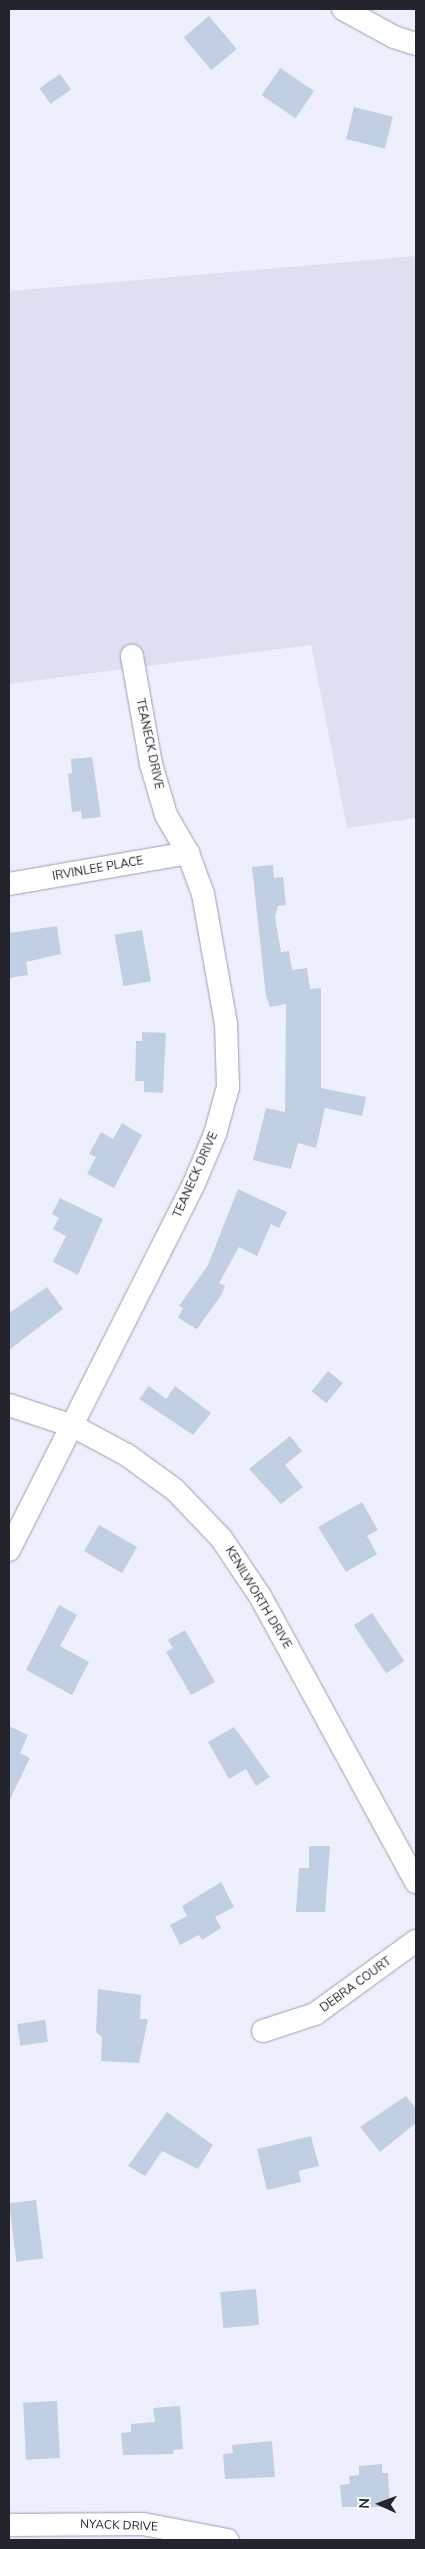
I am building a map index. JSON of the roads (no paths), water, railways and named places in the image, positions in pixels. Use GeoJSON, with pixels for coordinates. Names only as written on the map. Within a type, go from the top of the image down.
{"type":"FeatureCollection","features":[{"type":"Feature","properties":{"kind":"street"},"geometry":{"type":"LineString","coordinates":[[343,9],[394,37],[416,44]]}},
{"type":"Feature","properties":{"kind":"street","name":"TEANECK DRIVE"},"geometry":{"type":"LineString","coordinates":[[9,1550],[193,1186],[215,1134],[228,1087],[226,1024],[216,957],[203,894],[188,853],[166,815],[151,764],[132,656]]}},
{"type":"Feature","properties":{"kind":"street","name":"IRVINLEE PLACE"},"geometry":{"type":"LineString","coordinates":[[9,884],[188,853]]}},
{"type":"Feature","properties":{"kind":"street","name":"KENILWORTH DRIVE"},"geometry":{"type":"LineString","coordinates":[[9,1405],[73,1426],[126,1455],[175,1490],[222,1538],[260,1596],[416,1882]]}},
{"type":"Feature","properties":{"kind":"street","name":"DEBRA COURT"},"geometry":{"type":"LineString","coordinates":[[264,2031],[315,2014],[416,1941]]}},
{"type":"Feature","properties":{"kind":"street","name":"NYACK DRIVE"},"geometry":{"type":"LineString","coordinates":[[9,2525],[143,2524],[227,2540]]}}]}
